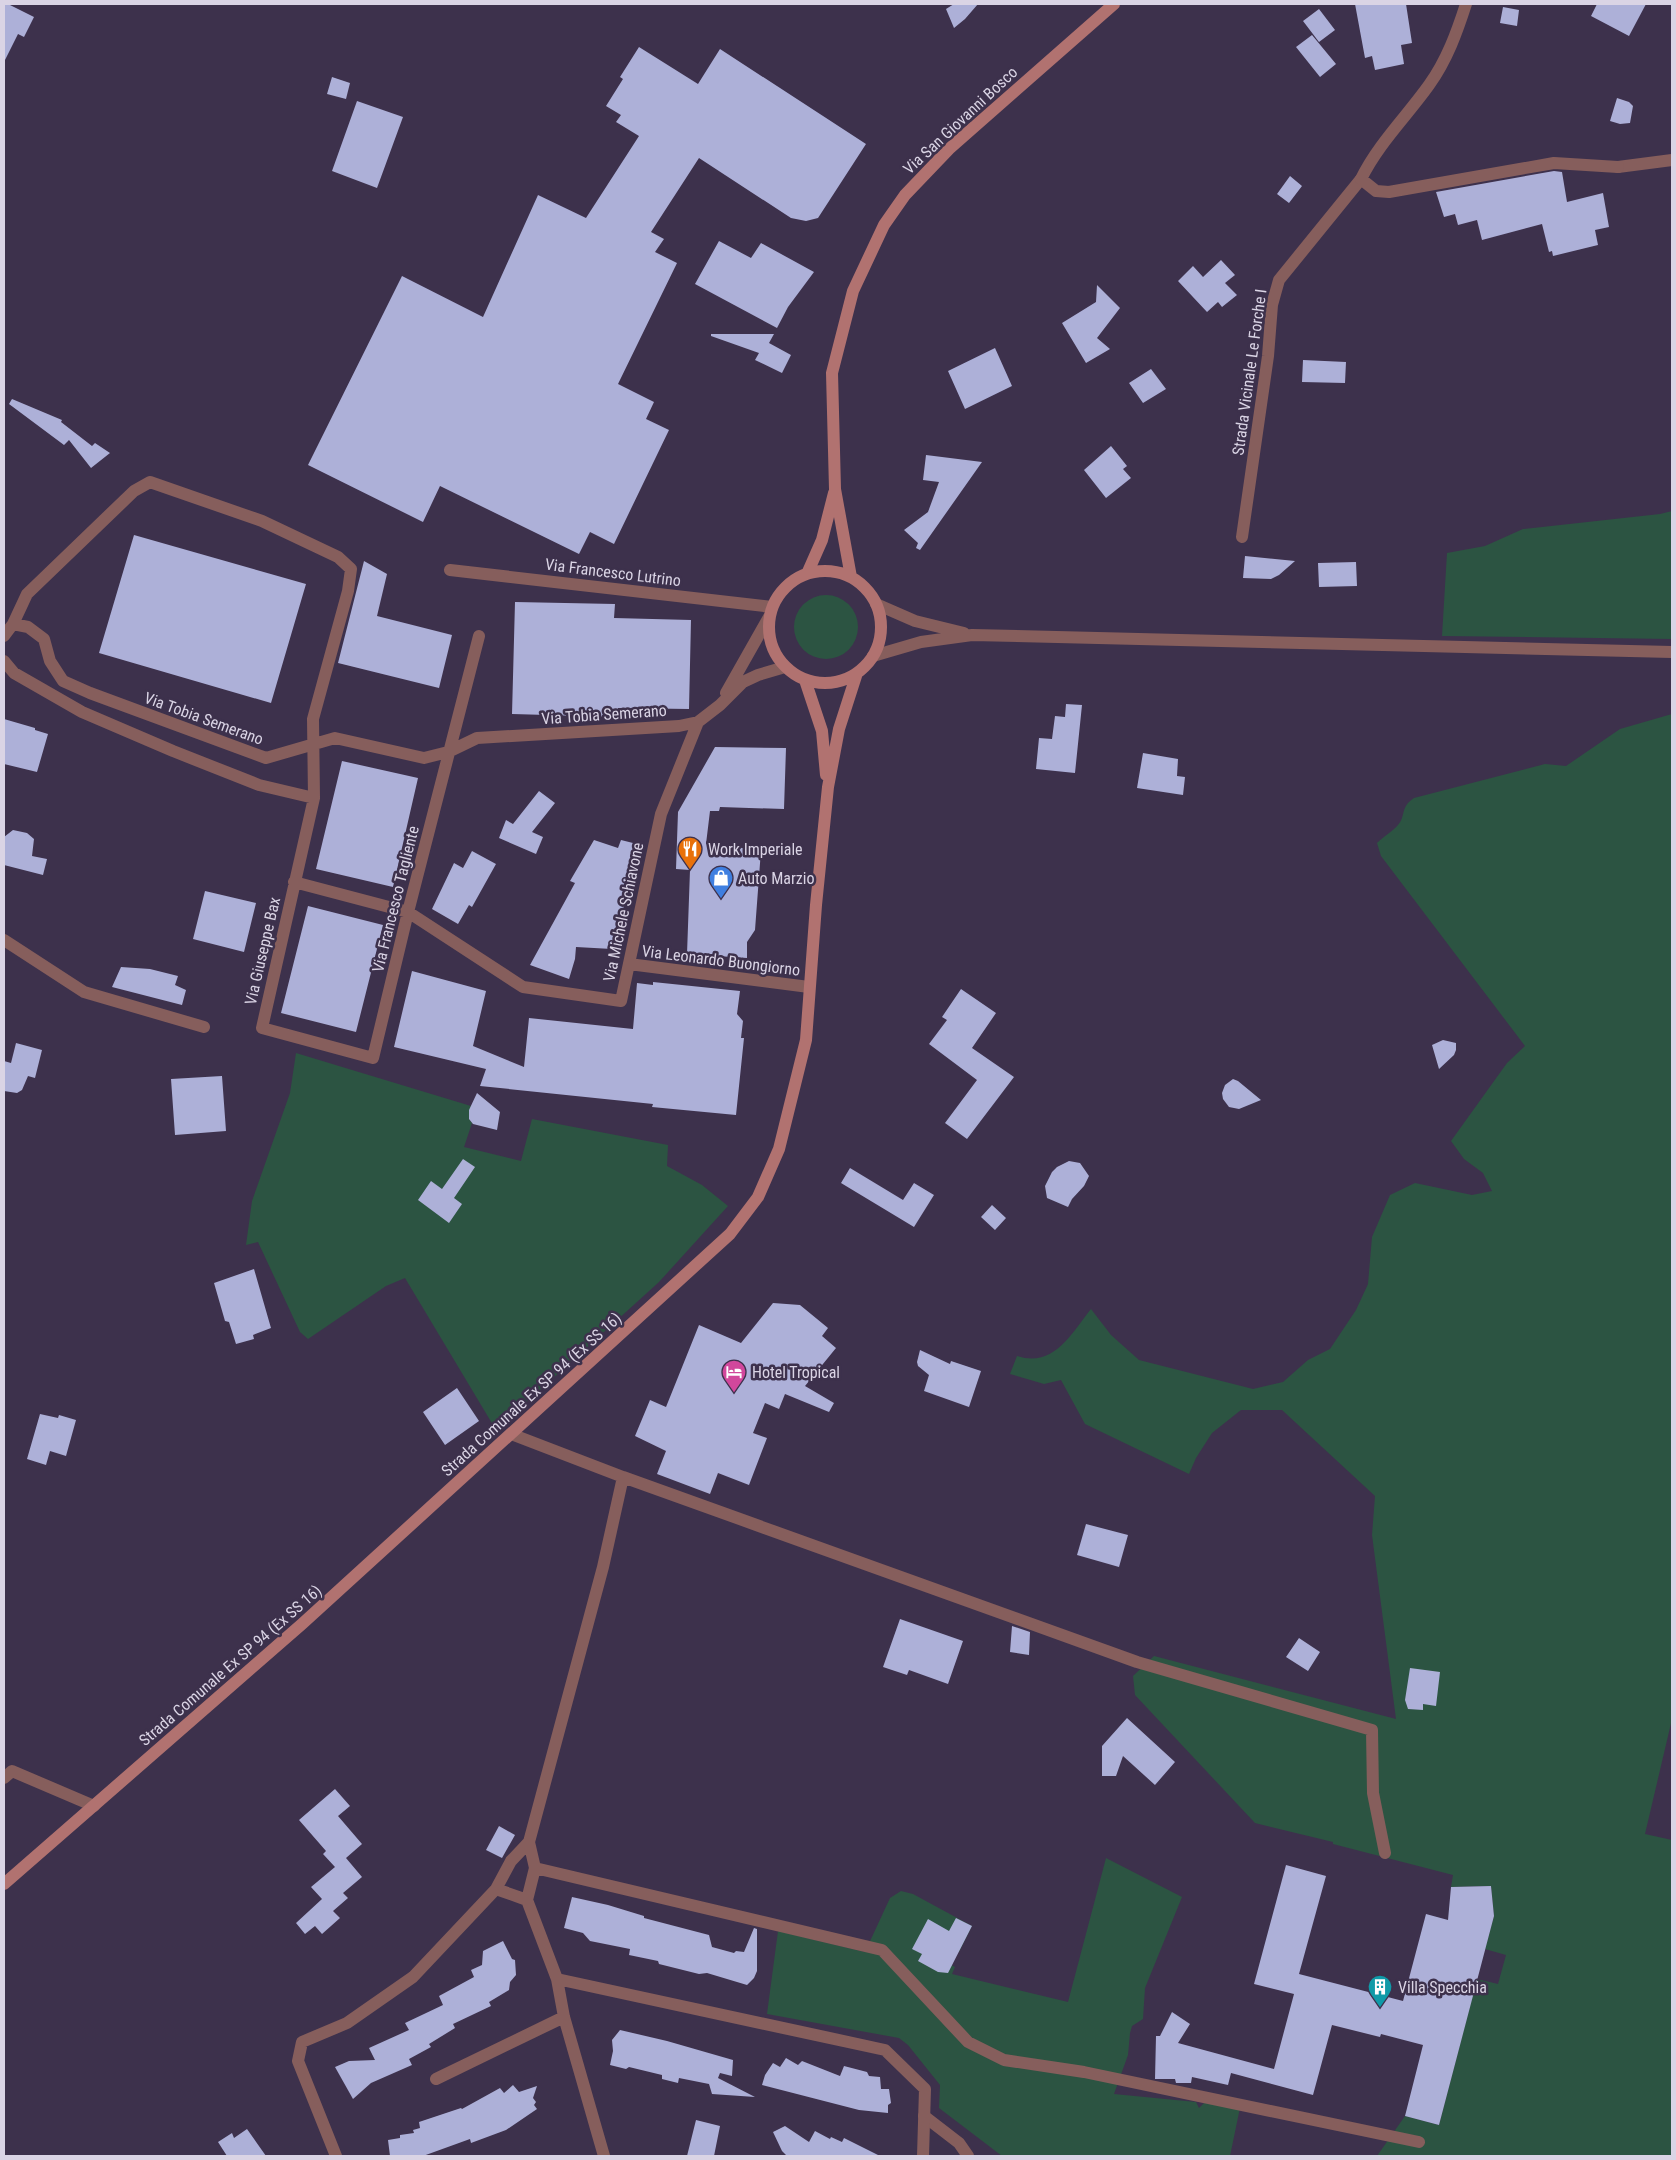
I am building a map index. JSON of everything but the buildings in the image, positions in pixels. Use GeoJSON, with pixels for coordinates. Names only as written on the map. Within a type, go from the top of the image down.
{"type":"FeatureCollection","features":[{"type":"Feature","properties":{"kind":"main road","name":"Via San Giovanni Bosco"},"geometry":{"type":"LineString","coordinates":[[851,577],[835,488],[832,373],[853,291],[884,225],[905,195],[948,149],[1114,4]]}},
{"type":"Feature","properties":{"kind":"main road"},"geometry":{"type":"LineString","coordinates":[[807,574],[822,540],[835,488]]}},
{"type":"Feature","properties":{"kind":"main road"},"geometry":{"type":"LineString","coordinates":[[822,571],[837,572],[851,577],[870,593],[876,604],[881,621],[880,639],[873,656],[857,673],[841,681],[823,684],[805,680],[785,667],[774,653],[769,635],[771,612],[780,593],[792,581],[807,574],[822,571]]}},
{"type":"Feature","properties":{"kind":"main road","name":"Strada Comunale Ex SP 94 (Ex SS 16)"},"geometry":{"type":"LineString","coordinates":[[4,1884],[302,1624],[511,1434],[730,1234],[758,1197],[782,1140],[806,1040],[809,987],[828,787],[840,730],[857,673]]}},
{"type":"Feature","properties":{"kind":"main road","name":"Strada Comunale Ex SP 94 (Ex SS 16)"},"geometry":{"type":"LineString","coordinates":[[805,680],[822,731],[828,787]]}},
{"type":"Feature","properties":{"kind":"street","name":"Strada Vicinale Le Forche I"},"geometry":{"type":"LineString","coordinates":[[1242,537],[1268,356],[1272,305],[1279,280],[1361,178],[1369,162],[1430,84],[1448,54],[1466,4]]}},
{"type":"Feature","properties":{"kind":"street"},"geometry":{"type":"LineString","coordinates":[[1361,178],[1376,191],[1389,192],[1554,163],[1618,167],[1672,160]]}},
{"type":"Feature","properties":{"kind":"street","name":"Via Giuseppe Bax"},"geometry":{"type":"LineString","coordinates":[[13,624],[27,594],[134,491],[150,482],[262,521],[338,557],[351,569],[348,591],[312,719],[314,798],[262,1028]]}},
{"type":"Feature","properties":{"kind":"street","name":"Via Francesco Lutrino"},"geometry":{"type":"LineString","coordinates":[[450,570],[771,612]]}},
{"type":"Feature","properties":{"kind":"street"},"geometry":{"type":"LineString","coordinates":[[876,604],[916,621],[972,635]]}},
{"type":"Feature","properties":{"kind":"street","name":"Via Tobia Semerano"},"geometry":{"type":"LineString","coordinates":[[720,705],[771,612]]}},
{"type":"Feature","properties":{"kind":"street"},"geometry":{"type":"LineString","coordinates":[[4,636],[13,624]]}},
{"type":"Feature","properties":{"kind":"street","name":"Via Tobia Semerano"},"geometry":{"type":"LineString","coordinates":[[13,624],[28,627],[44,639],[50,661],[63,681],[90,694],[266,758],[335,738],[424,758],[448,752],[477,738],[679,726],[698,722],[720,705],[743,682],[758,675],[785,667]]}},
{"type":"Feature","properties":{"kind":"street"},"geometry":{"type":"LineString","coordinates":[[873,656],[921,642],[972,635],[1672,652]]}},
{"type":"Feature","properties":{"kind":"street","name":"Via Francesco Tagliente"},"geometry":{"type":"LineString","coordinates":[[262,1028],[373,1058],[448,752],[479,636]]}},
{"type":"Feature","properties":{"kind":"street"},"geometry":{"type":"LineString","coordinates":[[4,661],[14,673],[82,712],[259,785],[314,798]]}},
{"type":"Feature","properties":{"kind":"street","name":"Via Michele Schiavone"},"geometry":{"type":"LineString","coordinates":[[408,912],[523,987],[620,1001],[661,814],[698,722]]}},
{"type":"Feature","properties":{"kind":"street","name":"Via Giuseppe Bax"},"geometry":{"type":"LineString","coordinates":[[294,882],[408,912]]}},
{"type":"Feature","properties":{"kind":"street"},"geometry":{"type":"LineString","coordinates":[[4,940],[84,992],[204,1027]]}},
{"type":"Feature","properties":{"kind":"street","name":"Via Leonardo Buongiorno"},"geometry":{"type":"LineString","coordinates":[[628,964],[809,987]]}},
{"type":"Feature","properties":{"kind":"street"},"geometry":{"type":"LineString","coordinates":[[511,1434],[624,1477],[1138,1662],[1372,1730],[1373,1793],[1386,1853]]}},
{"type":"Feature","properties":{"kind":"street"},"geometry":{"type":"LineString","coordinates":[[604,2156],[564,2017],[557,1979],[527,1900],[535,1868],[529,1842],[603,1566],[624,1477]]}},
{"type":"Feature","properties":{"kind":"street"},"geometry":{"type":"LineString","coordinates":[[4,1778],[12,1771],[94,1806]]}},
{"type":"Feature","properties":{"kind":"street"},"geometry":{"type":"LineString","coordinates":[[336,2156],[298,2061],[302,2042],[347,2023],[413,1977],[496,1889],[511,1861],[529,1842]]}},
{"type":"Feature","properties":{"kind":"street"},"geometry":{"type":"LineString","coordinates":[[535,1868],[882,1950],[968,2042],[1004,2060],[1084,2072],[1419,2142]]}},
{"type":"Feature","properties":{"kind":"street"},"geometry":{"type":"LineString","coordinates":[[496,1889],[527,1900]]}},
{"type":"Feature","properties":{"kind":"street"},"geometry":{"type":"LineString","coordinates":[[557,1979],[885,2050],[925,2089],[922,2156]]}},
{"type":"Feature","properties":{"kind":"street"},"geometry":{"type":"LineString","coordinates":[[436,2079],[564,2017]]}},
{"type":"Feature","properties":{"kind":"street"},"geometry":{"type":"LineString","coordinates":[[924,2116],[959,2143],[968,2156]]}},
{"type":"Feature","properties":{"kind":"green space"},"geometry":{"type":"Polygon","coordinates":[[[1672,511],[1672,639],[1442,636],[1447,553],[1485,546],[1523,529],[1660,514],[1672,511]]]}},
{"type":"Feature","properties":{"kind":"green space"},"geometry":{"type":"Polygon","coordinates":[[[826,595],[838,597],[849,604],[856,615],[858,627],[856,639],[849,650],[838,657],[826,659],[814,657],[803,650],[796,639],[794,627],[796,615],[803,604],[814,597],[826,595]]]}},
{"type":"Feature","properties":{"kind":"green space"},"geometry":{"type":"Polygon","coordinates":[[[1672,714],[1672,1719],[1645,1834],[1672,1840],[1672,2156],[1377,2156],[1405,2116],[1439,2125],[1477,1979],[1498,1984],[1506,1955],[1485,1949],[1494,1916],[1491,1886],[1451,1887],[1453,1875],[1255,1823],[1135,1695],[1133,1676],[1154,1656],[1396,1719],[1372,1535],[1375,1496],[1282,1410],[1241,1410],[1212,1433],[1196,1458],[1189,1474],[1085,1424],[1061,1380],[1044,1384],[1010,1374],[1017,1356],[1030,1358],[1041,1357],[1051,1353],[1069,1338],[1091,1309],[1111,1335],[1139,1360],[1253,1389],[1283,1382],[1308,1360],[1330,1349],[1356,1310],[1368,1284],[1372,1237],[1390,1195],[1415,1183],[1472,1195],[1492,1191],[1483,1173],[1464,1159],[1451,1141],[1507,1063],[1525,1046],[1381,856],[1377,843],[1398,825],[1405,808],[1414,798],[1545,764],[1566,766],[1620,729],[1672,714]]]}},
{"type":"Feature","properties":{"kind":"green space"},"geometry":{"type":"Polygon","coordinates":[[[296,1053],[471,1106],[469,1119],[472,1123],[464,1147],[521,1161],[532,1119],[668,1145],[667,1166],[702,1185],[728,1206],[659,1282],[496,1430],[405,1278],[386,1286],[308,1339],[300,1332],[258,1242],[246,1245],[252,1201],[290,1093],[296,1053]]]}},
{"type":"Feature","properties":{"kind":"green space"},"geometry":{"type":"Polygon","coordinates":[[[1106,1858],[1182,1897],[1145,1988],[1143,2019],[1132,2026],[1128,2055],[1114,2094],[1196,2102],[1199,2108],[1209,2098],[1241,2103],[1230,2156],[1002,2156],[939,2108],[940,2085],[908,2045],[899,2038],[767,2014],[778,1931],[865,1952],[890,1898],[901,1891],[913,1894],[972,1926],[959,1952],[949,1947],[942,1960],[955,1967],[952,1974],[1068,2002],[1106,1858]]]}},
{"type":"Feature","properties":{"kind":"place","name":"Work Imperiale"},"geometry":{"type":"Point","coordinates":[690,870]}},
{"type":"Feature","properties":{"kind":"place","name":"Auto Marzio"},"geometry":{"type":"Point","coordinates":[721,899]}},
{"type":"Feature","properties":{"kind":"place","name":"Hotel Tropical"},"geometry":{"type":"Point","coordinates":[734,1393]}},
{"type":"Feature","properties":{"kind":"place","name":"Villa Specchia"},"geometry":{"type":"Point","coordinates":[1380,2008]}}]}
